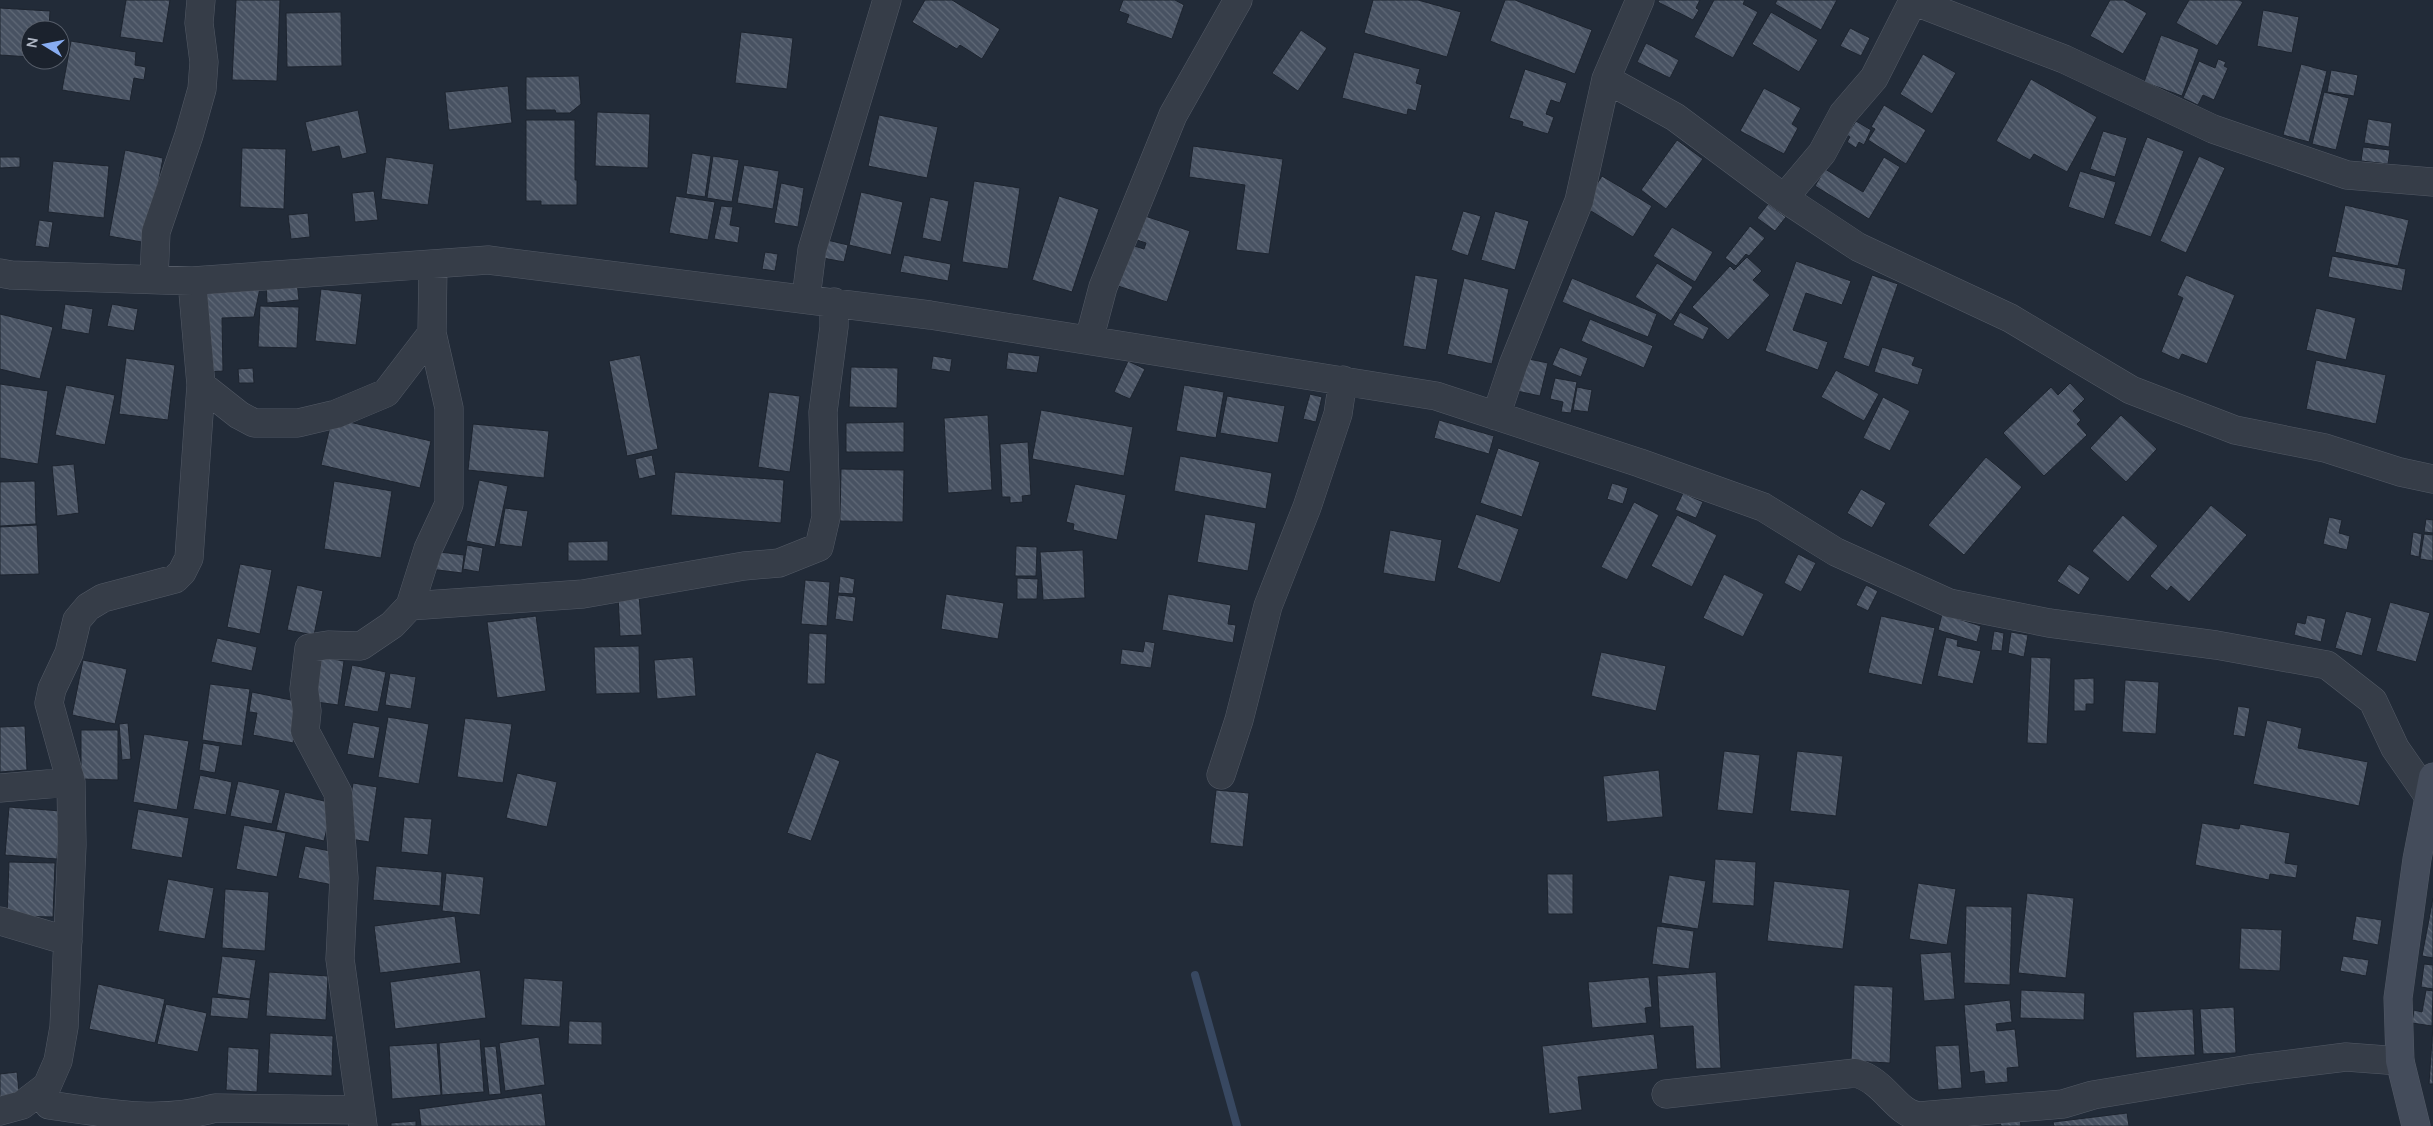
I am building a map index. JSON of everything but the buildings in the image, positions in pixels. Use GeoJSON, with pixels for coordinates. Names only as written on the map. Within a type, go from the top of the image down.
{"type":"FeatureCollection","features":[{"type":"Feature","properties":{"kind":"street"},"geometry":{"type":"LineString","coordinates":[[154,279],[156,232],[189,135],[202,89],[204,62],[199,23],[201,0]]}},
{"type":"Feature","properties":{"kind":"street"},"geometry":{"type":"LineString","coordinates":[[806,298],[812,250],[887,0]]}},
{"type":"Feature","properties":{"kind":"street"},"geometry":{"type":"LineString","coordinates":[[1089,340],[1103,287],[1173,114],[1238,0]]}},
{"type":"Feature","properties":{"kind":"street"},"geometry":{"type":"LineString","coordinates":[[1496,416],[1513,365],[1579,201],[1606,79],[1640,0]]}},
{"type":"Feature","properties":{"kind":"street"},"geometry":{"type":"LineString","coordinates":[[1784,198],[1822,153],[1843,114],[1874,78],[1913,1],[2064,59],[2213,129],[2347,175],[2433,182]]}},
{"type":"Feature","properties":{"kind":"street"},"geometry":{"type":"LineString","coordinates":[[1606,79],[1675,117],[1784,198],[1858,247],[2010,318],[2131,390],[2235,430],[2324,448],[2400,472],[2433,479]]}},
{"type":"Feature","properties":{"kind":"street"},"geometry":{"type":"LineString","coordinates":[[0,273],[192,282],[488,260],[806,298],[1343,380],[1436,396],[1762,507],[1836,552],[1949,603],[2049,623],[2216,645],[2327,665],[2373,701],[2395,748],[2431,787],[2417,859],[2398,998],[2400,1061],[2416,1126]]}},
{"type":"Feature","properties":{"kind":"street"},"geometry":{"type":"LineString","coordinates":[[0,1111],[22,1106],[49,1106],[112,1114],[193,1120],[215,1108],[362,1118],[340,959],[344,878],[338,793],[305,731],[308,711],[304,689],[309,648],[328,645],[362,646],[392,624],[410,606],[428,549],[449,504],[449,408],[432,333],[433,264]]}},
{"type":"Feature","properties":{"kind":"street"},"geometry":{"type":"LineString","coordinates":[[49,1106],[64,1027],[72,845],[71,782],[49,703],[52,690],[69,653],[77,620],[88,607],[103,598],[174,579],[182,572],[189,558],[201,385],[192,282]]}},
{"type":"Feature","properties":{"kind":"street"},"geometry":{"type":"LineString","coordinates":[[410,606],[583,594],[744,566],[780,562],[819,547],[826,516],[823,412],[834,328],[834,302]]}},
{"type":"Feature","properties":{"kind":"street"},"geometry":{"type":"LineString","coordinates":[[201,385],[239,415],[254,423],[298,423],[326,416],[386,394],[432,333]]}},
{"type":"Feature","properties":{"kind":"street"},"geometry":{"type":"LineString","coordinates":[[1221,775],[1239,720],[1268,606],[1307,507],[1338,414],[1343,380]]}},
{"type":"Feature","properties":{"kind":"street"},"geometry":{"type":"LineString","coordinates":[[0,788],[71,782]]}},
{"type":"Feature","properties":{"kind":"street"},"geometry":{"type":"LineString","coordinates":[[0,920],[68,942]]}},
{"type":"Feature","properties":{"kind":"street"},"geometry":{"type":"LineString","coordinates":[[1666,1094],[1855,1073],[1868,1076],[1906,1112],[1919,1116],[2063,1104],[2113,1092],[2250,1069],[2346,1057],[2400,1061]]}},
{"type":"Feature","properties":{"kind":"waterway"},"geometry":{"type":"LineString","coordinates":[[1195,975],[1237,1126]]}}]}
